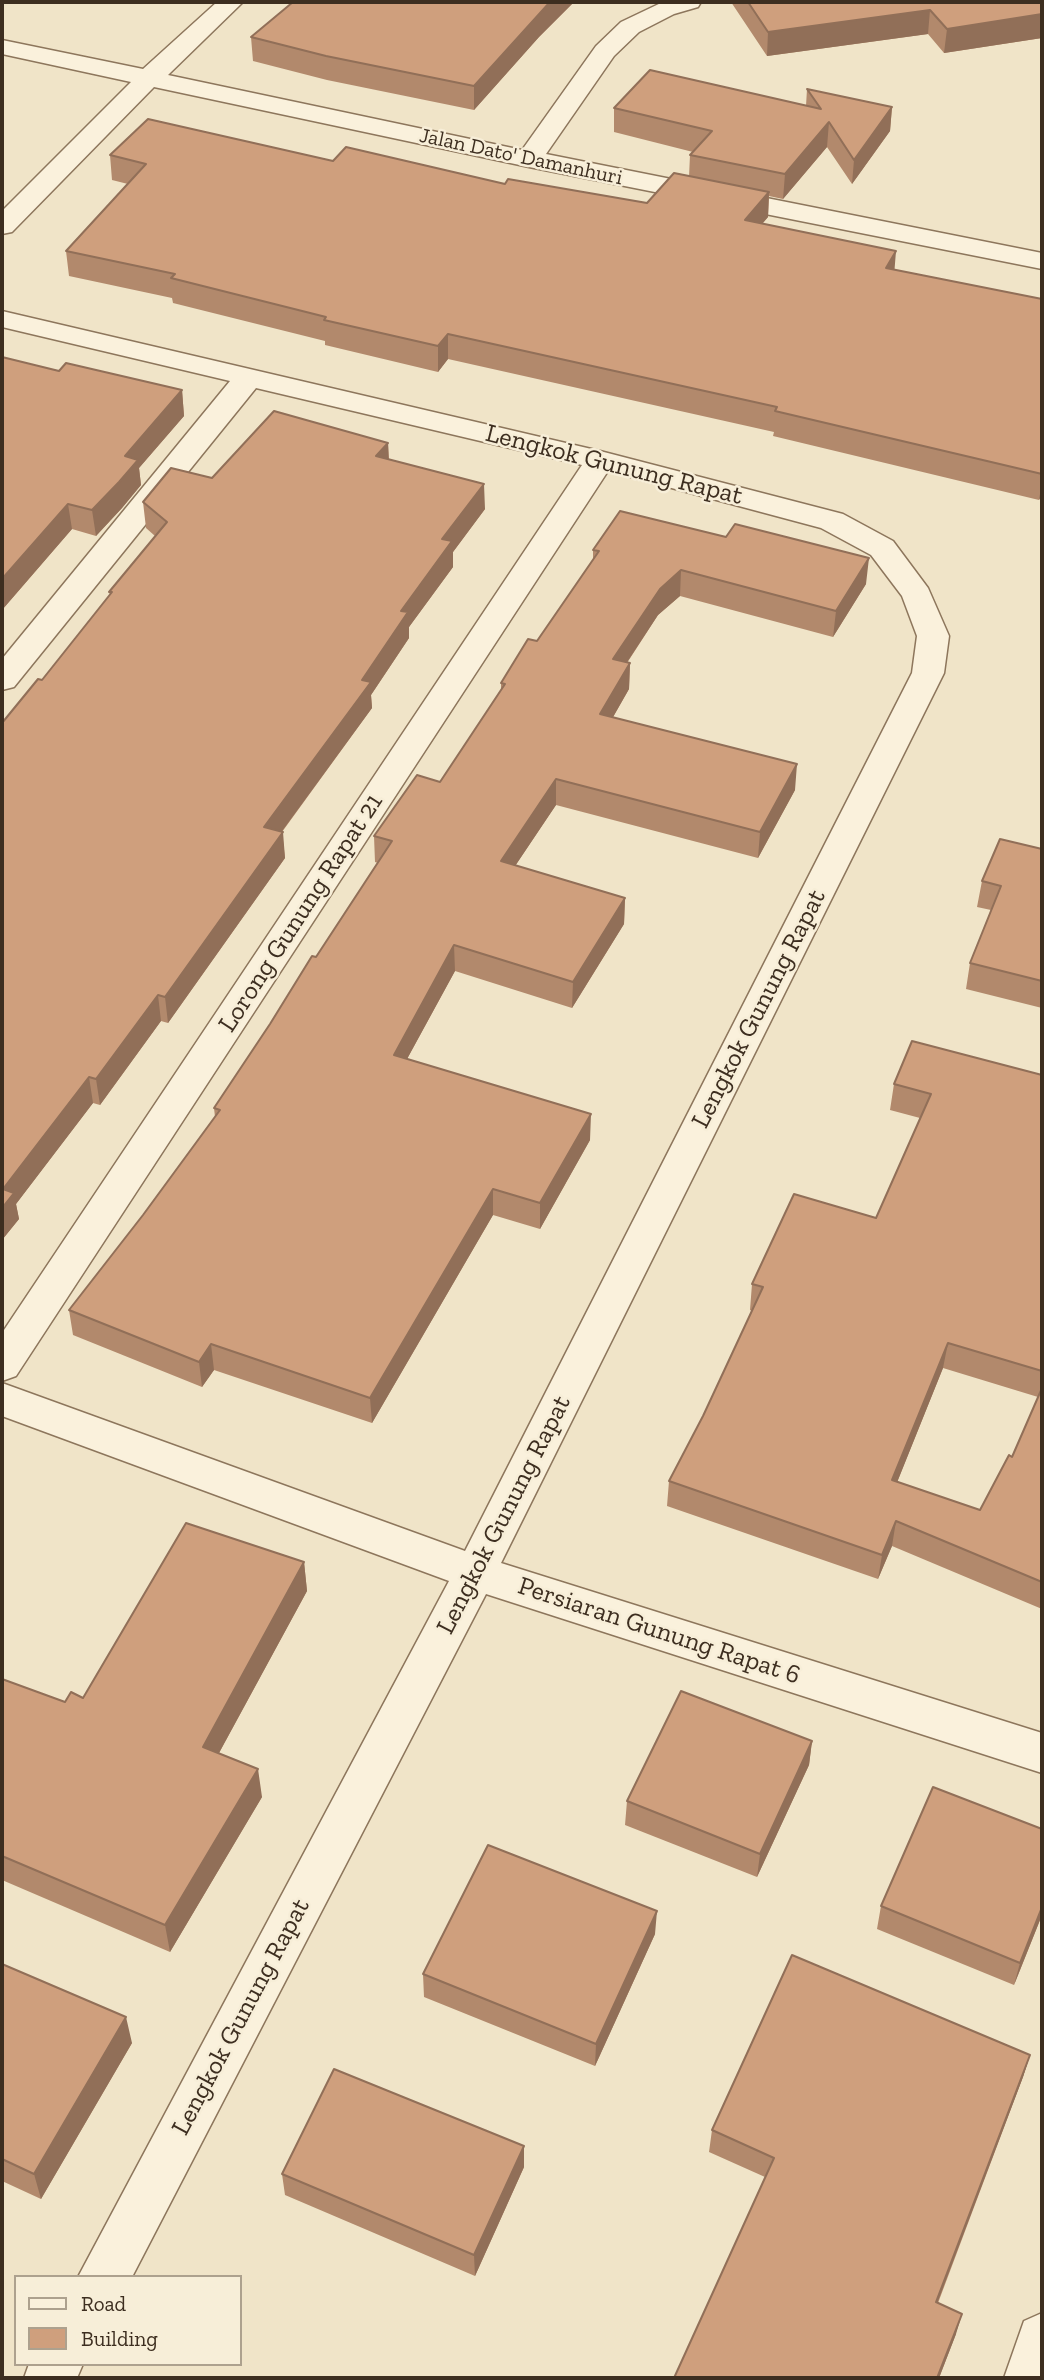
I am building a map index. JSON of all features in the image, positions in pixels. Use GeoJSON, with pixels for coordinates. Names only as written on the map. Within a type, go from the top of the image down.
{"type":"FeatureCollection","features":[{"type":"Feature","properties":{"kind":"street"},"geometry":{"type":"LineString","coordinates":[[2,226],[149,78],[231,2]]}},
{"type":"Feature","properties":{"kind":"street"},"geometry":{"type":"LineString","coordinates":[[529,159],[606,51],[630,27],[665,9],[690,2]]}},
{"type":"Feature","properties":{"kind":"street","name":"Jalan Dato' Damanhuri"},"geometry":{"type":"LineString","coordinates":[[2,47],[529,159],[1042,261]]}},
{"type":"Feature","properties":{"kind":"street","name":"Lengkok Gunung Rapat"},"geometry":{"type":"LineString","coordinates":[[2,319],[600,460],[832,521],[882,548],[917,595],[933,636],[928,673],[475,1573],[105,2275]]}},
{"type":"Feature","properties":{"kind":"street"},"geometry":{"type":"LineString","coordinates":[[2,680],[249,377]]}},
{"type":"Feature","properties":{"kind":"street","name":"Lorong Gunung Rapat 21"},"geometry":{"type":"LineString","coordinates":[[2,1365],[600,460]]}},
{"type":"Feature","properties":{"kind":"street","name":"Persiaran Gunung Rapat 6"},"geometry":{"type":"LineString","coordinates":[[2,1399],[475,1573],[1042,1753]]}},
{"type":"Feature","properties":{"kind":"street"},"geometry":{"type":"LineString","coordinates":[[1030,2378],[1042,2339]]}},
{"type":"Feature","properties":{"kind":"building"},"geometry":{"type":"Polygon","coordinates":[[[293,2],[550,2],[474,86],[326,56],[251,37],[293,2]]]}},
{"type":"Feature","properties":{"kind":"building"},"geometry":{"type":"Polygon","coordinates":[[[748,2],[1042,2],[1042,14],[947,29],[930,10],[768,32],[748,2]]]}},
{"type":"Feature","properties":{"kind":"building"},"geometry":{"type":"Polygon","coordinates":[[[650,70],[821,109],[807,89],[892,107],[854,160],[829,122],[785,174],[690,155],[712,131],[614,108],[650,70]]]}},
{"type":"Feature","properties":{"kind":"building"},"geometry":{"type":"Polygon","coordinates":[[[148,119],[333,161],[346,147],[505,184],[508,179],[647,203],[674,173],[769,192],[745,220],[896,251],[886,268],[1042,299],[1042,474],[775,411],[777,407],[448,334],[438,346],[324,320],[326,317],[171,278],[175,274],[66,251],[146,164],[110,155],[148,119]]]}},
{"type":"Feature","properties":{"kind":"building"},"geometry":{"type":"Polygon","coordinates":[[[2,357],[59,371],[66,363],[182,390],[125,456],[138,460],[119,482],[92,510],[68,504],[2,579],[2,357]]]}},
{"type":"Feature","properties":{"kind":"building"},"geometry":{"type":"Polygon","coordinates":[[[274,411],[388,443],[376,456],[484,484],[442,539],[452,541],[401,611],[408,612],[362,680],[371,682],[264,827],[283,832],[165,997],[158,995],[96,1079],[89,1077],[3,1189],[14,1193],[2,1208],[2,723],[38,679],[42,680],[167,522],[143,502],[171,468],[212,478],[274,411]]]}},
{"type":"Feature","properties":{"kind":"building"},"geometry":{"type":"Polygon","coordinates":[[[620,511],[726,537],[735,524],[869,558],[836,611],[681,570],[660,589],[613,659],[630,663],[600,714],[797,764],[760,832],[556,779],[501,861],[625,898],[573,982],[454,945],[394,1055],[591,1114],[540,1203],[493,1189],[370,1398],[211,1344],[199,1362],[69,1310],[220,1110],[214,1108],[312,956],[316,957],[392,841],[374,836],[417,775],[440,782],[505,684],[501,683],[528,639],[537,641],[599,551],[593,550],[620,511]]]}},
{"type":"Feature","properties":{"kind":"building"},"geometry":{"type":"Polygon","coordinates":[[[1000,839],[1042,849],[1042,981],[970,963],[1001,886],[982,881],[1000,839]]]}},
{"type":"Feature","properties":{"kind":"building"},"geometry":{"type":"Polygon","coordinates":[[[912,1041],[1042,1075],[1042,1371],[948,1343],[892,1480],[980,1510],[1009,1455],[1012,1457],[1042,1388],[1042,1582],[896,1521],[882,1555],[669,1481],[703,1416],[763,1287],[752,1284],[794,1194],[876,1218],[931,1094],[894,1084],[912,1041]]]}},
{"type":"Feature","properties":{"kind":"building"},"geometry":{"type":"Polygon","coordinates":[[[186,1523],[304,1562],[203,1747],[258,1769],[165,1925],[2,1856],[2,1679],[65,1702],[71,1692],[83,1698],[186,1523]]]}},
{"type":"Feature","properties":{"kind":"building"},"geometry":{"type":"Polygon","coordinates":[[[681,1691],[812,1741],[760,1854],[627,1801],[681,1691]]]}},
{"type":"Feature","properties":{"kind":"building"},"geometry":{"type":"Polygon","coordinates":[[[933,1787],[1042,1829],[1042,1907],[1020,1963],[881,1906],[933,1787]]]}},
{"type":"Feature","properties":{"kind":"building"},"geometry":{"type":"Polygon","coordinates":[[[488,1845],[657,1911],[596,2044],[423,1974],[488,1845]]]}},
{"type":"Feature","properties":{"kind":"building"},"geometry":{"type":"Polygon","coordinates":[[[792,1955],[1030,2055],[936,2302],[962,2314],[937,2378],[674,2378],[774,2158],[712,2130],[792,1955]]]}},
{"type":"Feature","properties":{"kind":"building"},"geometry":{"type":"Polygon","coordinates":[[[2,1964],[126,2017],[34,2174],[2,2159],[2,1964]]]}},
{"type":"Feature","properties":{"kind":"building"},"geometry":{"type":"Polygon","coordinates":[[[334,2069],[524,2146],[474,2255],[282,2174],[334,2069]]]}}]}
